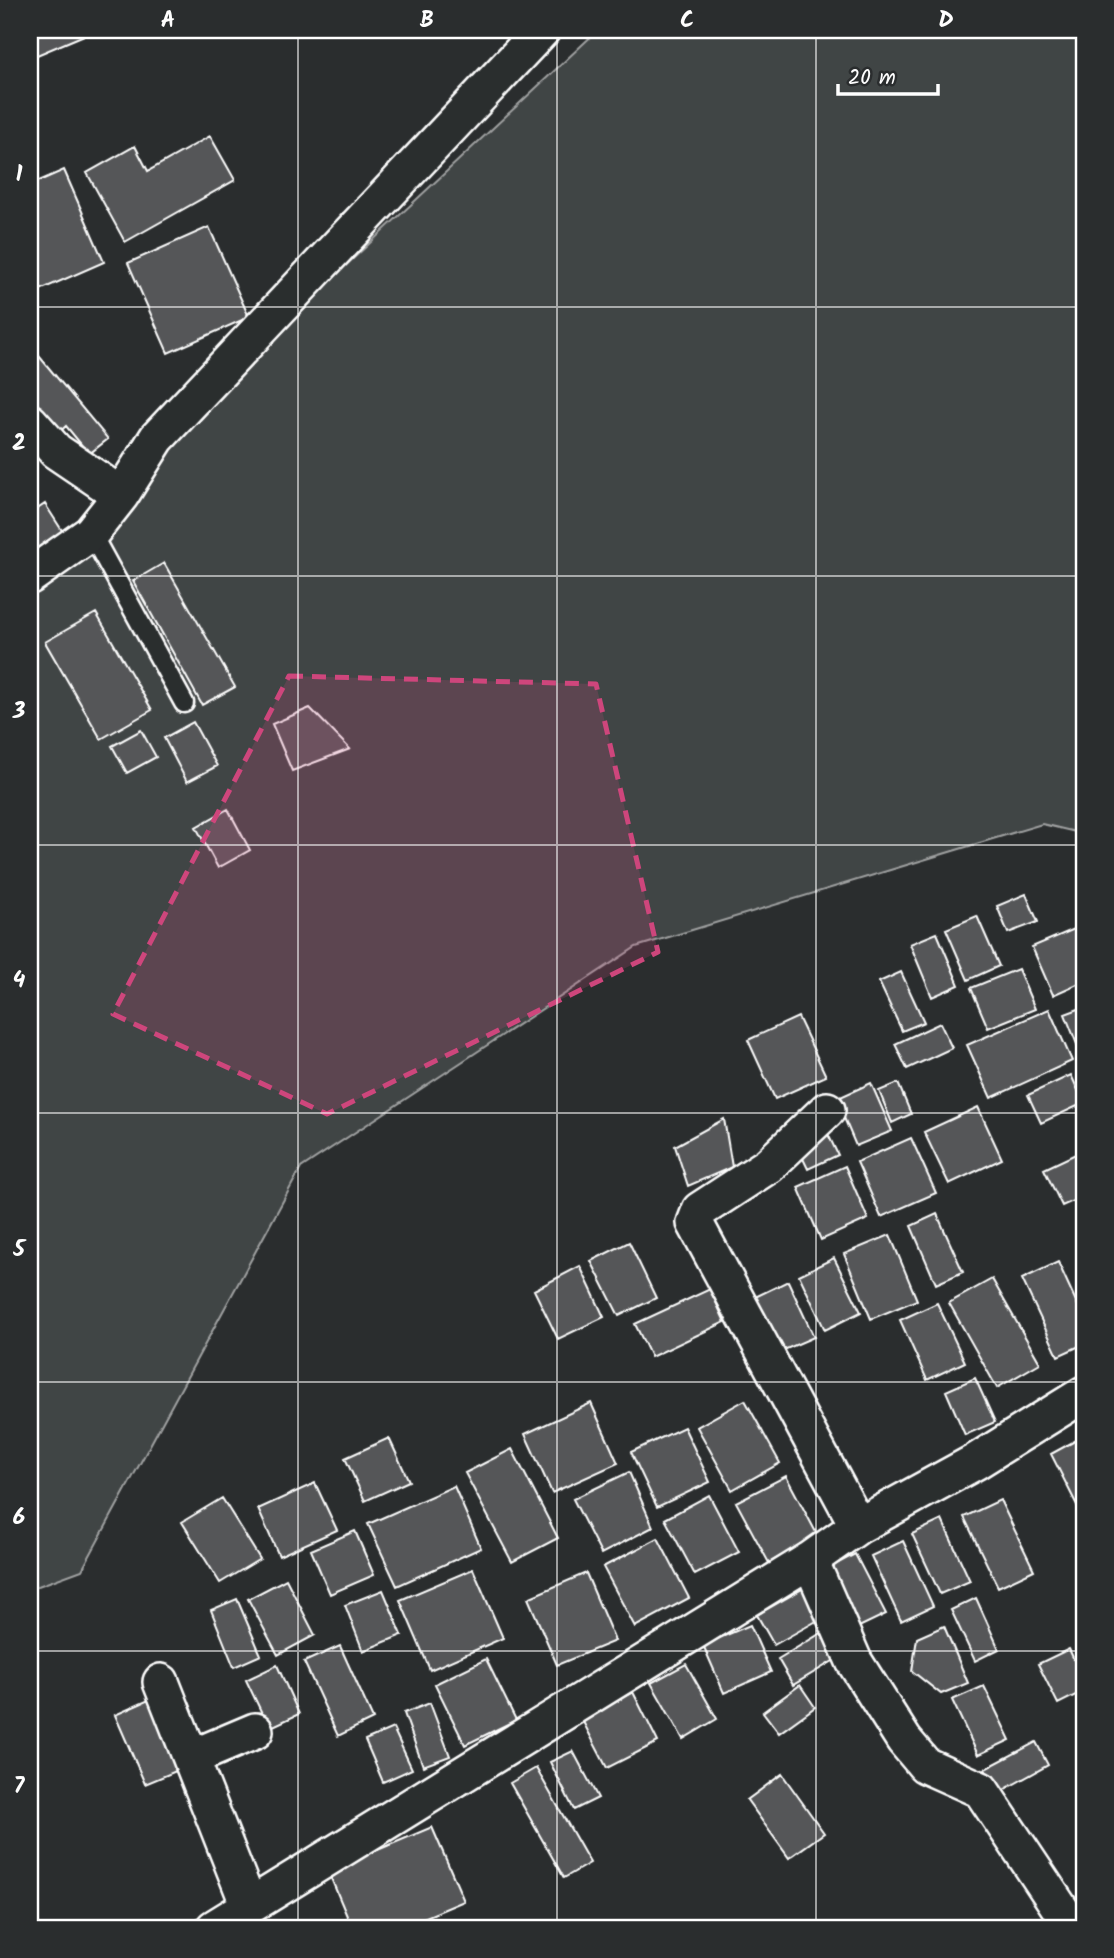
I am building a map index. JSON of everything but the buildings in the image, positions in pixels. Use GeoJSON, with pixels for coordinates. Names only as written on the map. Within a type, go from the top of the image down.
{"type":"FeatureCollection","features":[{"type":"Feature","properties":{"kind":"street"},"geometry":{"type":"LineString","coordinates":[[30,576],[90,533],[121,495],[157,438],[542,30]]}},
{"type":"Feature","properties":{"kind":"street"},"geometry":{"type":"LineString","coordinates":[[30,422],[55,451],[121,495]]}},
{"type":"Feature","properties":{"kind":"street"},"geometry":{"type":"LineString","coordinates":[[827,1110],[769,1165],[700,1210],[695,1223],[858,1527]]}},
{"type":"Feature","properties":{"kind":"street"},"geometry":{"type":"LineString","coordinates":[[214,1928],[810,1560],[858,1527],[975,1462],[1084,1394]]}},
{"type":"Feature","properties":{"kind":"street"},"geometry":{"type":"LineString","coordinates":[[810,1560],[854,1661],[904,1740],[925,1765],[981,1790],[1073,1928]]}},
{"type":"Feature","properties":{"kind":"street"},"geometry":{"type":"LineString","coordinates":[[162,1682],[249,1906]]}},
{"type":"Feature","properties":{"kind":"street"},"geometry":{"type":"LineString","coordinates":[[191,1758],[254,1731]]}},
{"type":"Feature","properties":{"kind":"lane"},"geometry":{"type":"LineString","coordinates":[[90,533],[184,703]]}},
{"type":"Feature","properties":{"kind":"highlighted area"},"geometry":{"type":"Polygon","coordinates":[[[289,676],[596,684],[658,952],[327,1114],[113,1014],[289,676]]]}},
{"type":"Feature","properties":{"kind":"shaded area"},"geometry":{"type":"Polygon","coordinates":[[[598,30],[1084,30],[1084,834],[1042,824],[636,947],[301,1168],[82,1570],[30,1589],[30,585],[172,428],[598,30]]]}}]}
